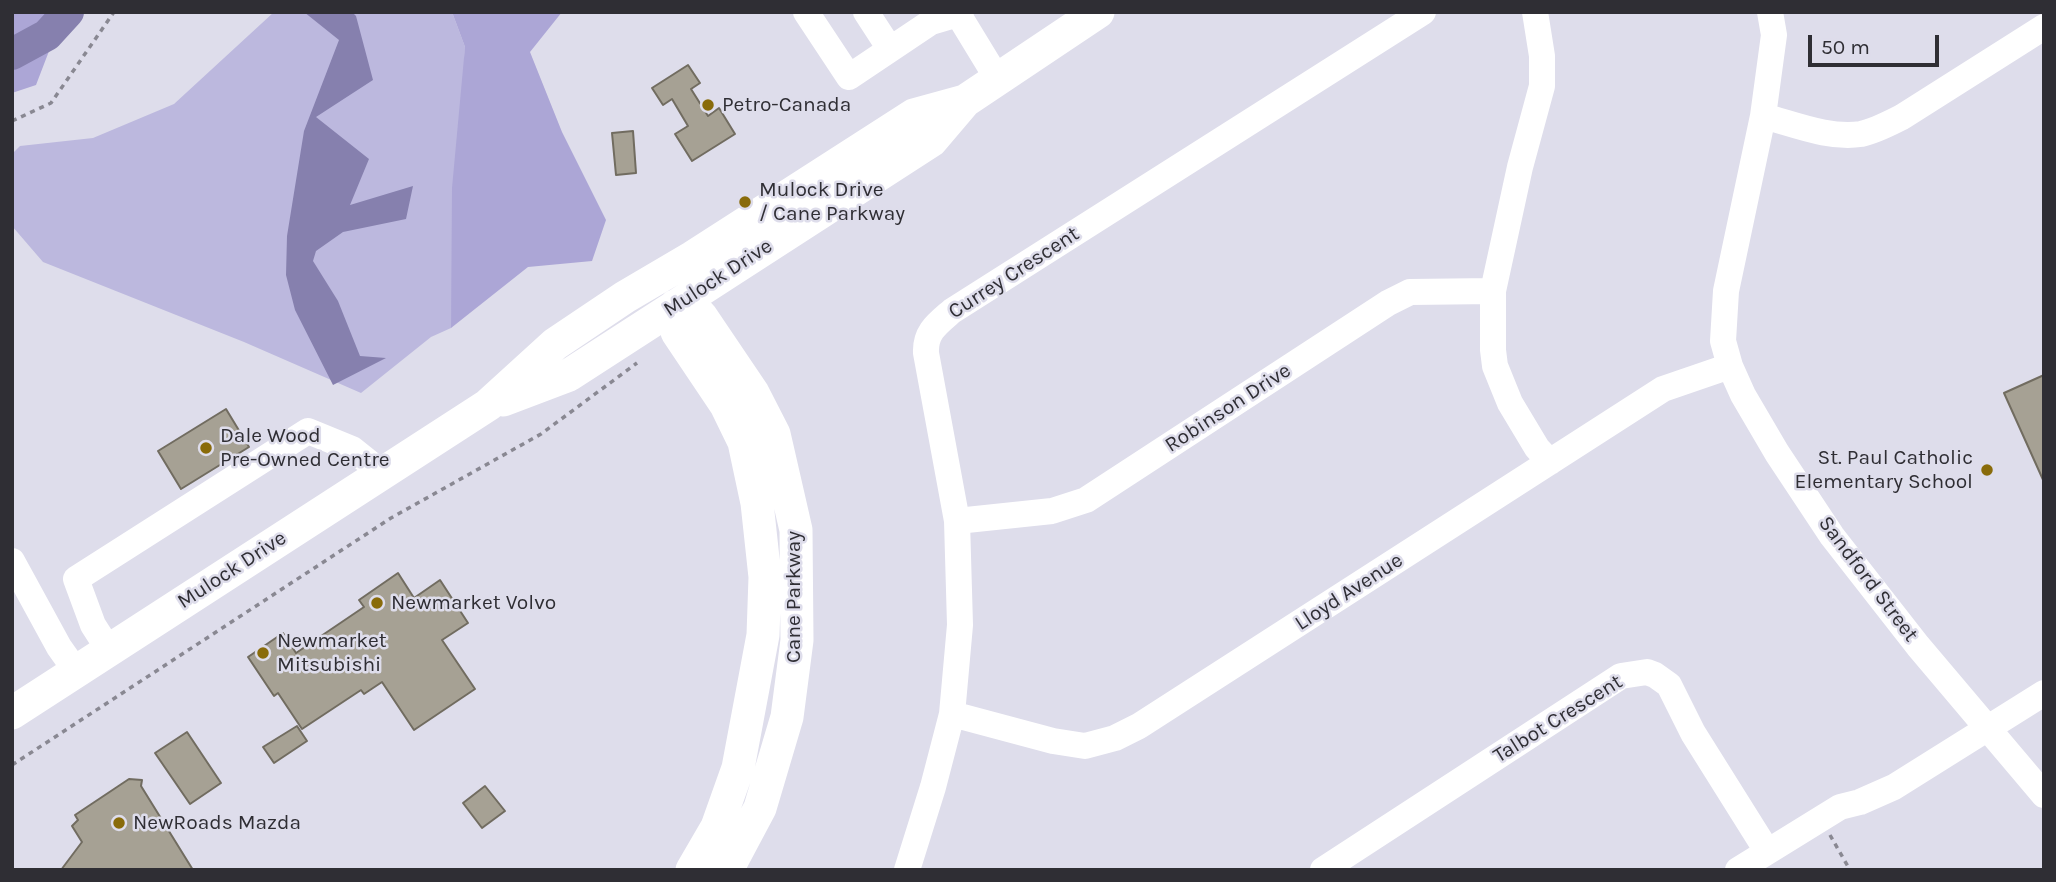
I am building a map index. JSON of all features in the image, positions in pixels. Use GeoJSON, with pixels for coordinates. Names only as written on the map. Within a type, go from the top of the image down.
{"type":"FeatureCollection","features":[{"type":"Feature","properties":{"kind":"main road","name":"Mulock Drive"},"geometry":{"type":"LineString","coordinates":[[488,405],[569,375],[931,141],[965,101],[1098,12]]}},
{"type":"Feature","properties":{"kind":"main road","name":"Mulock Drive"},"geometry":{"type":"LineString","coordinates":[[12,713],[488,405],[555,344],[914,115],[965,101]]}},
{"type":"Feature","properties":{"kind":"main road","name":"Cane Parkway"},"geometry":{"type":"LineString","coordinates":[[692,870],[717,827],[738,768],[763,623],[765,577],[757,503],[744,442],[726,405],[677,332],[675,306],[701,316],[752,393],[774,434],[796,530],[797,640],[787,718],[760,808],[727,870]]}},
{"type":"Feature","properties":{"kind":"street"},"geometry":{"type":"LineString","coordinates":[[806,12],[849,77],[890,49],[928,17],[959,13],[997,78]]}},
{"type":"Feature","properties":{"kind":"street"},"geometry":{"type":"LineString","coordinates":[[866,12],[890,49]]}},
{"type":"Feature","properties":{"kind":"street","name":"Currey Crescent"},"geometry":{"type":"LineString","coordinates":[[907,870],[933,787],[951,714],[960,625],[957,521],[928,371],[925,342],[930,330],[952,311],[1423,12]]}},
{"type":"Feature","properties":{"kind":"street"},"geometry":{"type":"LineString","coordinates":[[1535,12],[1542,56],[1542,86],[1520,167],[1493,291],[1495,366],[1510,403],[1537,448],[1550,463]]}},
{"type":"Feature","properties":{"kind":"street","name":"Sandford Street"},"geometry":{"type":"LineString","coordinates":[[1770,12],[1774,35],[1763,116],[1726,291],[1723,341],[1730,366],[1759,423],[1832,536],[1918,646],[2044,795]]}},
{"type":"Feature","properties":{"kind":"street"},"geometry":{"type":"LineString","coordinates":[[1763,116],[1836,135],[1860,134],[1878,129],[1902,117],[2044,27]]}},
{"type":"Feature","properties":{"kind":"street","name":"Cane Parkway"},"geometry":{"type":"LineString","coordinates":[[657,279],[675,306]]}},
{"type":"Feature","properties":{"kind":"street","name":"Robinson Drive"},"geometry":{"type":"LineString","coordinates":[[957,521],[1052,511],[1086,500],[1388,303],[1410,292],[1493,291]]}},
{"type":"Feature","properties":{"kind":"street","name":"Lloyd Avenue"},"geometry":{"type":"LineString","coordinates":[[951,714],[1053,741],[1084,746],[1115,738],[1139,726],[1663,389],[1730,366]]}},
{"type":"Feature","properties":{"kind":"street"},"geometry":{"type":"LineString","coordinates":[[109,650],[93,625],[76,579],[307,431],[352,449],[382,473]]}},
{"type":"Feature","properties":{"kind":"street"},"geometry":{"type":"LineString","coordinates":[[12,561],[59,648],[76,671]]}},
{"type":"Feature","properties":{"kind":"street","name":"Talbot Crescent"},"geometry":{"type":"LineString","coordinates":[[1323,870],[1621,676],[1647,672],[1669,685],[1692,733],[1767,851]]}},
{"type":"Feature","properties":{"kind":"street"},"geometry":{"type":"LineString","coordinates":[[1738,870],[1840,807],[1894,788],[2044,692]]}},
{"type":"Feature","properties":{"kind":"street"},"geometry":{"type":"LineString","coordinates":[[748,712],[787,718]]}},
{"type":"Feature","properties":{"kind":"path"},"geometry":{"type":"LineString","coordinates":[[12,121],[51,103],[114,12]]}},
{"type":"Feature","properties":{"kind":"path"},"geometry":{"type":"LineString","coordinates":[[12,765],[391,518],[541,434],[639,360]]}},
{"type":"Feature","properties":{"kind":"path"},"geometry":{"type":"LineString","coordinates":[[1820,818],[1850,870]]}},
{"type":"Feature","properties":{"kind":"shaded area"},"geometry":{"type":"Polygon","coordinates":[[[12,12],[64,12],[36,85],[12,93],[12,12]]]}},
{"type":"Feature","properties":{"kind":"shaded area"},"geometry":{"type":"Polygon","coordinates":[[[274,12],[452,12],[465,47],[451,328],[431,337],[361,393],[244,342],[43,262],[12,226],[12,154],[20,146],[93,138],[174,104],[274,12]]]}},
{"type":"Feature","properties":{"kind":"shaded area"},"geometry":{"type":"Polygon","coordinates":[[[304,12],[352,12],[356,16],[373,80],[316,117],[369,159],[350,205],[413,186],[406,219],[343,232],[316,251],[313,261],[338,301],[360,356],[386,358],[333,385],[295,310],[286,275],[287,236],[304,131],[339,40],[304,12]]]}},
{"type":"Feature","properties":{"kind":"shaded area"},"geometry":{"type":"Polygon","coordinates":[[[452,12],[562,12],[530,52],[562,132],[606,220],[592,261],[528,267],[451,328],[452,188],[465,47],[452,12]]]}},
{"type":"Feature","properties":{"kind":"building"},"geometry":{"type":"Polygon","coordinates":[[[688,65],[700,83],[691,89],[708,116],[719,108],[735,134],[692,161],[675,134],[688,126],[672,99],[663,105],[652,88],[688,65]]]}},
{"type":"Feature","properties":{"kind":"building"},"geometry":{"type":"Polygon","coordinates":[[[633,131],[636,173],[616,175],[612,133],[633,131]]]}},
{"type":"Feature","properties":{"kind":"building"},"geometry":{"type":"Polygon","coordinates":[[[2044,375],[2044,482],[2004,393],[2044,375]]]}},
{"type":"Feature","properties":{"kind":"building"},"geometry":{"type":"Polygon","coordinates":[[[226,409],[249,447],[181,489],[158,451],[226,409]]]}},
{"type":"Feature","properties":{"kind":"building"},"geometry":{"type":"Polygon","coordinates":[[[398,573],[414,598],[440,580],[468,623],[442,640],[475,689],[414,730],[382,682],[364,694],[361,690],[302,729],[278,693],[274,696],[248,657],[283,633],[296,653],[364,607],[359,600],[398,573]]]}},
{"type":"Feature","properties":{"kind":"building"},"geometry":{"type":"Polygon","coordinates":[[[297,726],[307,741],[274,763],[263,747],[297,726]]]}},
{"type":"Feature","properties":{"kind":"building"},"geometry":{"type":"Polygon","coordinates":[[[187,732],[221,783],[190,804],[155,753],[187,732]]]}},
{"type":"Feature","properties":{"kind":"building","name":"NewRoads Mazda"},"geometry":{"type":"Polygon","coordinates":[[[129,779],[142,780],[141,786],[193,870],[61,870],[82,842],[72,826],[78,820],[75,815],[129,779]]]}},
{"type":"Feature","properties":{"kind":"building"},"geometry":{"type":"Polygon","coordinates":[[[485,786],[505,811],[482,828],[463,803],[485,786]]]}},
{"type":"Feature","properties":{"kind":"waterway"},"geometry":{"type":"LineString","coordinates":[[12,54],[47,35],[68,12]]}},
{"type":"Feature","properties":{"kind":"place","name":"Petro-Canada"},"geometry":{"type":"Point","coordinates":[708,105]}},
{"type":"Feature","properties":{"kind":"place","name":"Mulock Drive / Cane Parkway"},"geometry":{"type":"Point","coordinates":[745,202]}},
{"type":"Feature","properties":{"kind":"place","name":"Dale Wood Pre-Owned Centre"},"geometry":{"type":"Point","coordinates":[206,448]}},
{"type":"Feature","properties":{"kind":"place","name":"St. Paul Catholic Elementary School"},"geometry":{"type":"Point","coordinates":[1987,470]}},
{"type":"Feature","properties":{"kind":"place","name":"Newmarket Volvo"},"geometry":{"type":"Point","coordinates":[377,603]}},
{"type":"Feature","properties":{"kind":"place","name":"Newmarket Mitsubishi"},"geometry":{"type":"Point","coordinates":[263,653]}},
{"type":"Feature","properties":{"kind":"place","name":"NewRoads Mazda"},"geometry":{"type":"Point","coordinates":[119,823]}}]}
